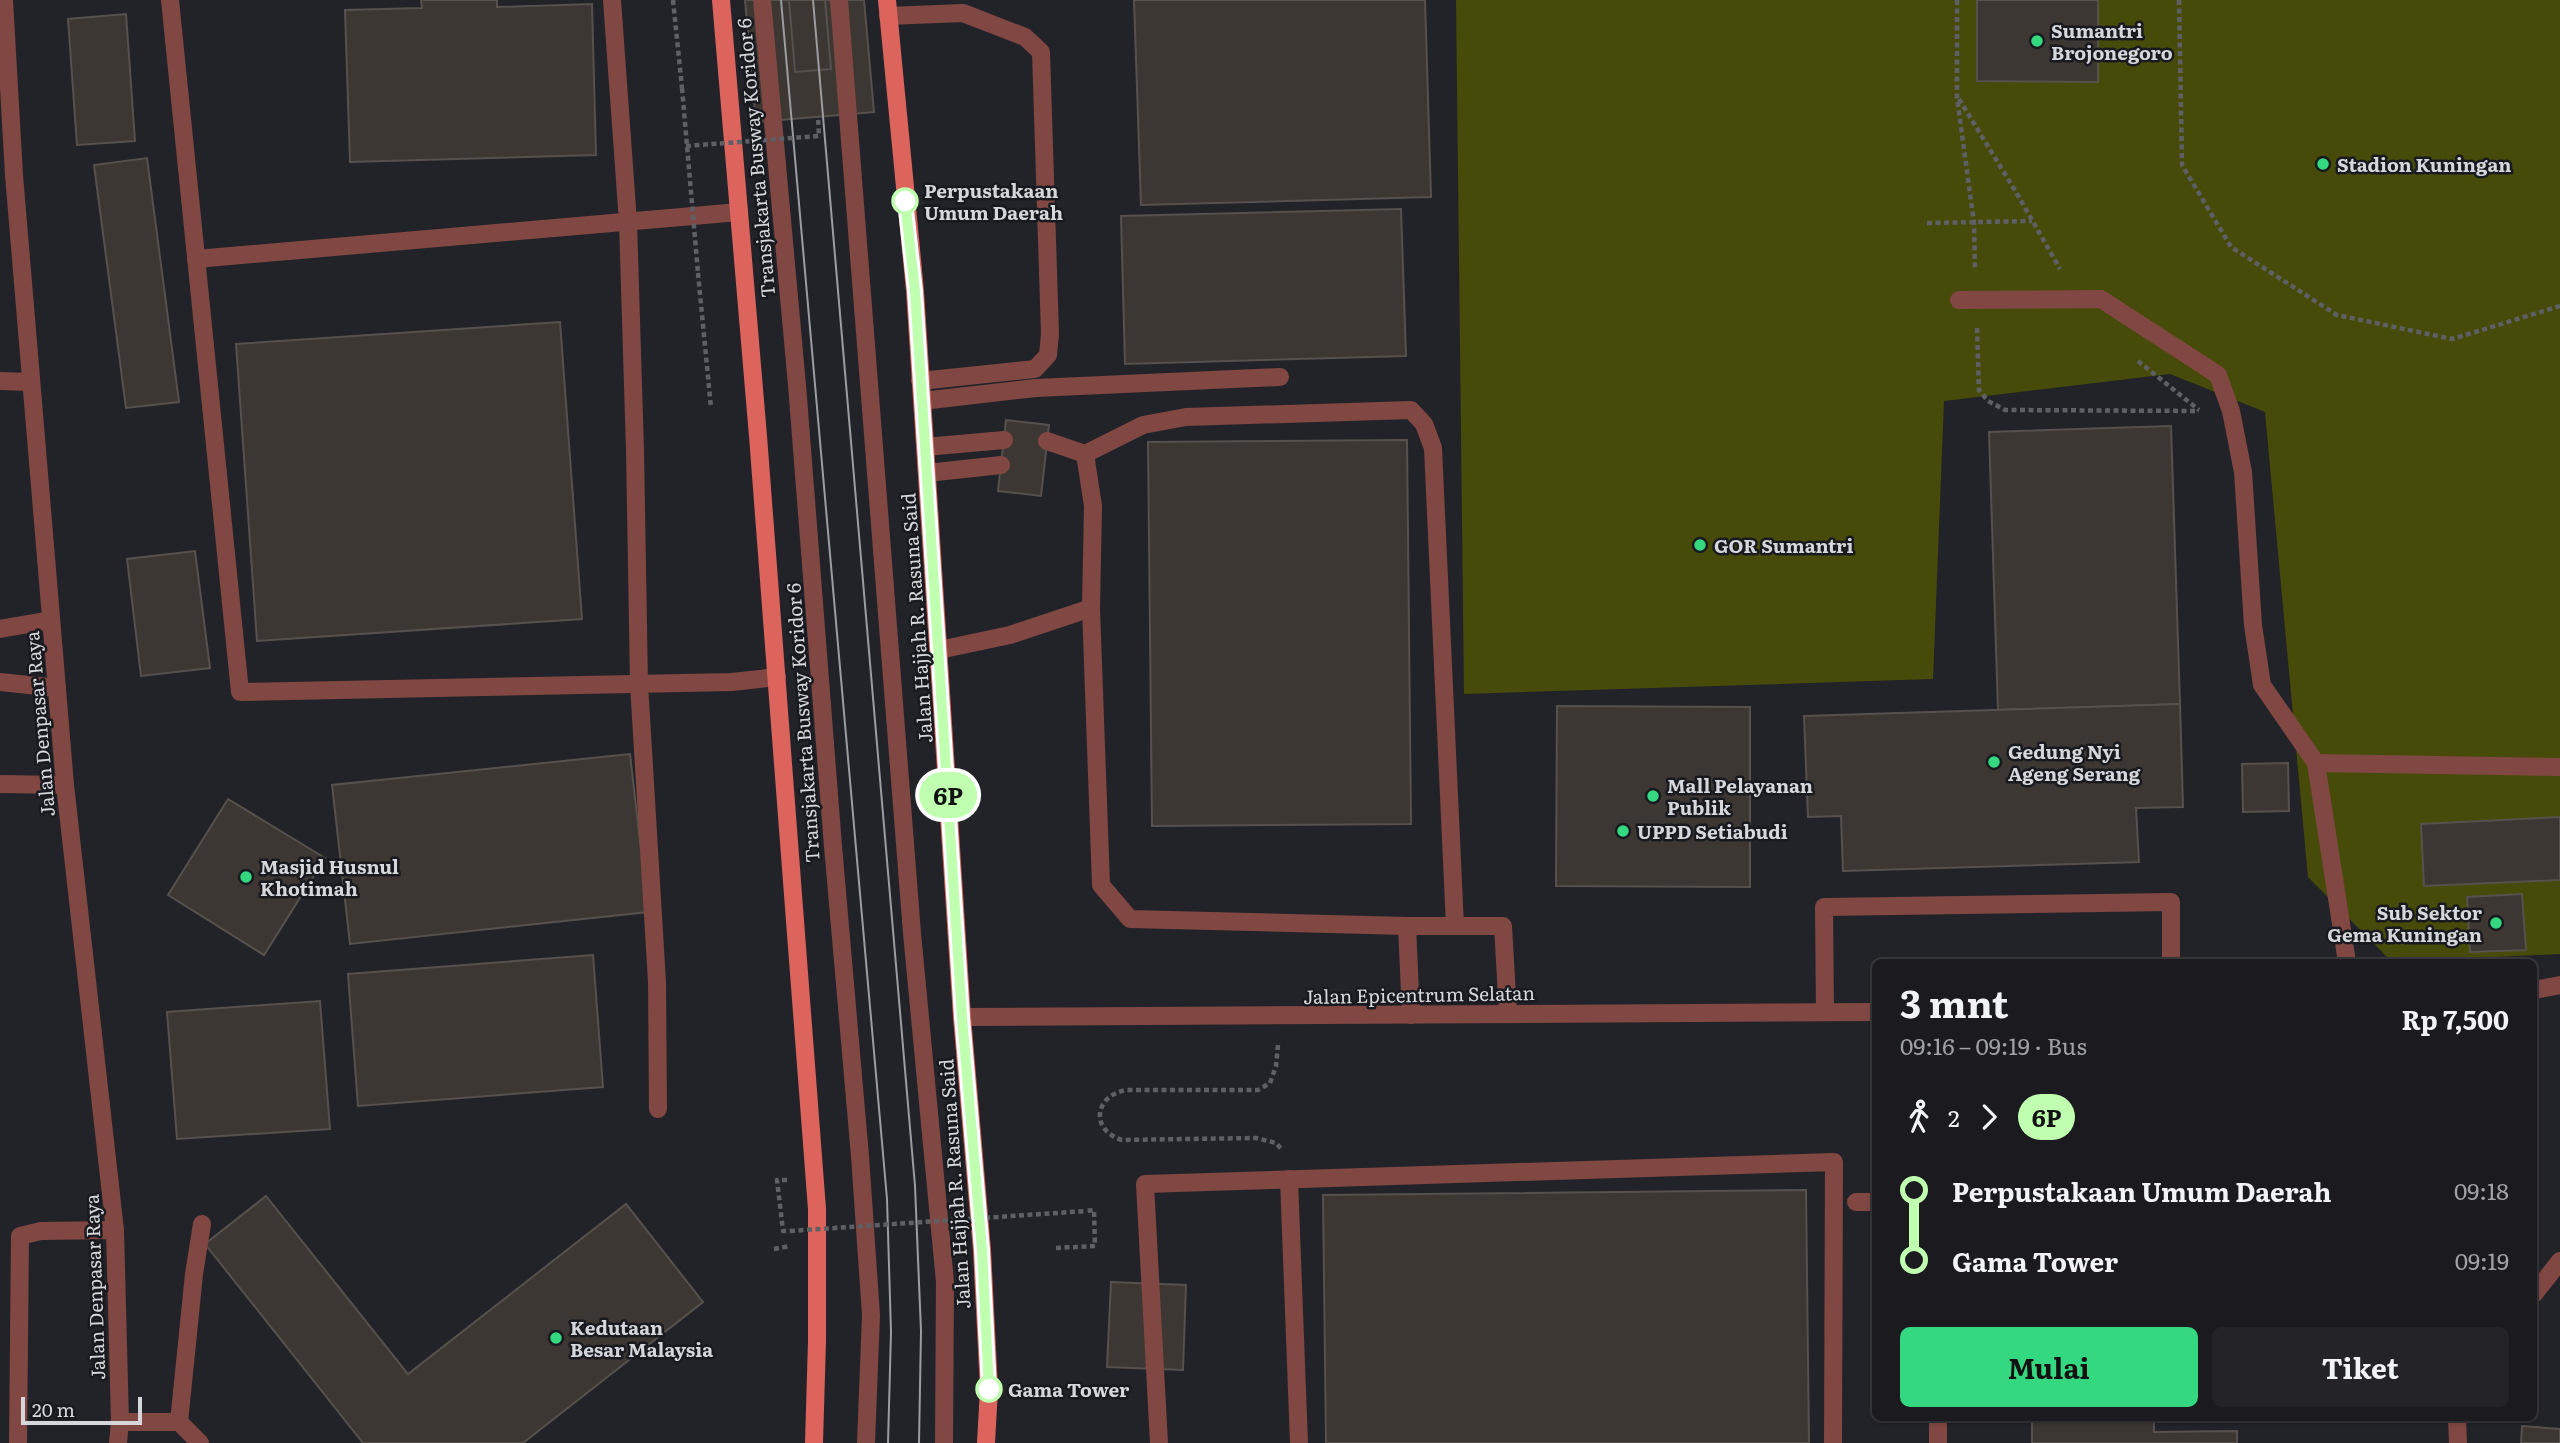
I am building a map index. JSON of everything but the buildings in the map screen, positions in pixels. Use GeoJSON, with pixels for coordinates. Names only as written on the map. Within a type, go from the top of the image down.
{"type":"FeatureCollection","features":[{"type":"Feature","properties":{"kind":"main road"},"geometry":{"type":"LineString","coordinates":[[721,0],[777,677],[817,1209],[814,1443]]}},
{"type":"Feature","properties":{"kind":"main road","name":"Jalan Hajjah R. Rasuna Said"},"geometry":{"type":"LineString","coordinates":[[888,8],[915,291],[962,1017],[982,1250],[989,1389],[986,1443]]}},
{"type":"Feature","properties":{"kind":"street","name":"Jalan Denpasar Raya"},"geometry":{"type":"LineString","coordinates":[[4,0],[7,178],[31,382],[65,785],[115,1230],[120,1422],[118,1443]]}},
{"type":"Feature","properties":{"kind":"street"},"geometry":{"type":"LineString","coordinates":[[170,0],[240,692],[732,682],[777,677]]}},
{"type":"Feature","properties":{"kind":"street"},"geometry":{"type":"LineString","coordinates":[[612,0],[628,222],[639,684],[657,982],[658,1109]]}},
{"type":"Feature","properties":{"kind":"street","name":"Transjakarta Busway Koridor 6"},"geometry":{"type":"LineString","coordinates":[[762,0],[797,385],[860,1156],[871,1315],[866,1443]]}},
{"type":"Feature","properties":{"kind":"street"},"geometry":{"type":"LineString","coordinates":[[839,0],[912,933],[945,1282],[944,1443]]}},
{"type":"Feature","properties":{"kind":"street"},"geometry":{"type":"LineString","coordinates":[[888,8],[963,13],[1025,37],[1041,52],[1050,334],[1048,355],[1035,369],[920,381]]}},
{"type":"Feature","properties":{"kind":"street"},"geometry":{"type":"LineString","coordinates":[[197,259],[739,212]]}},
{"type":"Feature","properties":{"kind":"street"},"geometry":{"type":"LineString","coordinates":[[1959,300],[2101,299],[2218,375],[2231,411],[2243,472],[2253,625],[2262,685],[2316,763],[2347,959]]}},
{"type":"Feature","properties":{"kind":"street"},"geometry":{"type":"LineString","coordinates":[[922,401],[1035,388],[1280,377]]}},
{"type":"Feature","properties":{"kind":"street"},"geometry":{"type":"LineString","coordinates":[[0,381],[31,382]]}},
{"type":"Feature","properties":{"kind":"street"},"geometry":{"type":"LineString","coordinates":[[1047,441],[1085,454],[1143,425],[1186,417],[1411,410],[1424,424],[1433,448],[1455,926]]}},
{"type":"Feature","properties":{"kind":"street"},"geometry":{"type":"LineString","coordinates":[[925,447],[1004,440]]}},
{"type":"Feature","properties":{"kind":"street"},"geometry":{"type":"LineString","coordinates":[[1085,454],[1093,506],[1091,608],[1101,885],[1130,919],[1503,926],[1508,1014]]}},
{"type":"Feature","properties":{"kind":"street"},"geometry":{"type":"LineString","coordinates":[[927,473],[1001,465]]}},
{"type":"Feature","properties":{"kind":"street"},"geometry":{"type":"LineString","coordinates":[[939,650],[1010,635],[1091,608]]}},
{"type":"Feature","properties":{"kind":"street"},"geometry":{"type":"LineString","coordinates":[[0,629],[26,622],[51,620]]}},
{"type":"Feature","properties":{"kind":"street"},"geometry":{"type":"LineString","coordinates":[[0,682],[57,688]]}},
{"type":"Feature","properties":{"kind":"street"},"geometry":{"type":"LineString","coordinates":[[2316,763],[2560,767]]}},
{"type":"Feature","properties":{"kind":"street"},"geometry":{"type":"LineString","coordinates":[[0,784],[65,785]]}},
{"type":"Feature","properties":{"kind":"street"},"geometry":{"type":"LineString","coordinates":[[1825,1012],[1824,907],[2171,902],[2171,959]]}},
{"type":"Feature","properties":{"kind":"street"},"geometry":{"type":"LineString","coordinates":[[1407,926],[1411,1015]]}},
{"type":"Feature","properties":{"kind":"street"},"geometry":{"type":"LineString","coordinates":[[2537,989],[2560,985]]}},
{"type":"Feature","properties":{"kind":"street","name":"Jalan Epicentrum Selatan"},"geometry":{"type":"LineString","coordinates":[[962,1017],[1872,1012]]}},
{"type":"Feature","properties":{"kind":"street"},"geometry":{"type":"LineString","coordinates":[[1159,1443],[1145,1184],[1834,1162],[1833,1443]]}},
{"type":"Feature","properties":{"kind":"street"},"geometry":{"type":"LineString","coordinates":[[1289,1179],[1299,1443]]}},
{"type":"Feature","properties":{"kind":"street"},"geometry":{"type":"LineString","coordinates":[[1856,1202],[1872,1202]]}},
{"type":"Feature","properties":{"kind":"street"},"geometry":{"type":"LineString","coordinates":[[179,1422],[194,1273],[202,1224]]}},
{"type":"Feature","properties":{"kind":"street"},"geometry":{"type":"LineString","coordinates":[[18,1443],[20,1236],[41,1230],[115,1230]]}},
{"type":"Feature","properties":{"kind":"street"},"geometry":{"type":"LineString","coordinates":[[2537,1290],[2560,1261]]}},
{"type":"Feature","properties":{"kind":"street"},"geometry":{"type":"LineString","coordinates":[[1938,1421],[1938,1443]]}},
{"type":"Feature","properties":{"kind":"street"},"geometry":{"type":"LineString","coordinates":[[2457,1421],[2458,1443]]}},
{"type":"Feature","properties":{"kind":"street"},"geometry":{"type":"LineString","coordinates":[[120,1422],[179,1422],[200,1443]]}},
{"type":"Feature","properties":{"kind":"path"},"geometry":{"type":"LineString","coordinates":[[673,0],[710,408]]}},
{"type":"Feature","properties":{"kind":"path"},"geometry":{"type":"LineString","coordinates":[[1957,0],[1957,97],[2062,274],[2081,299]]}},
{"type":"Feature","properties":{"kind":"path"},"geometry":{"type":"LineString","coordinates":[[2179,0],[2182,165],[2231,247],[2337,315],[2452,339],[2560,306]]}},
{"type":"Feature","properties":{"kind":"path"},"geometry":{"type":"LineString","coordinates":[[686,146],[819,136],[818,117]]}},
{"type":"Feature","properties":{"kind":"path"},"geometry":{"type":"LineString","coordinates":[[1927,223],[2032,221]]}},
{"type":"Feature","properties":{"kind":"path"},"geometry":{"type":"LineString","coordinates":[[2135,359],[2200,411]]}},
{"type":"Feature","properties":{"kind":"path"},"geometry":{"type":"LineString","coordinates":[[1281,1017],[1276,1066],[1270,1083],[1258,1090],[1126,1090],[1108,1097],[1102,1105],[1100,1115],[1101,1124],[1106,1131],[1122,1140],[1267,1139],[1284,1151],[1288,1161],[1289,1179]]}},
{"type":"Feature","properties":{"kind":"path"},"geometry":{"type":"LineString","coordinates":[[790,1231],[1094,1210],[1095,1246],[1056,1248]]}},
{"type":"Feature","properties":{"kind":"shaded area","name":"GOR Sumantri"},"geometry":{"type":"Polygon","coordinates":[[[1456,0],[2560,0],[2560,954],[2389,959],[2308,877],[2265,412],[2170,374],[1944,401],[1933,679],[1464,694],[1456,0]]]}},
{"type":"Feature","properties":{"kind":"tram line"},"geometry":{"type":"LineString","coordinates":[[781,0],[887,1199],[891,1332],[888,1443]]}},
{"type":"Feature","properties":{"kind":"tram line"},"geometry":{"type":"LineString","coordinates":[[813,0],[915,1186],[921,1331],[919,1443]]}},
{"type":"Feature","properties":{"kind":"bus line","name":"6P"},"geometry":{"type":"LineString","coordinates":[[905,201],[915,291],[962,1017],[982,1250],[989,1389]]}},
{"type":"Feature","properties":{"kind":"place","name":"Sumantri Brojonegoro"},"geometry":{"type":"Point","coordinates":[2037,41]}},
{"type":"Feature","properties":{"kind":"place","name":"Stadion Kuningan"},"geometry":{"type":"Point","coordinates":[2323,164]}},
{"type":"Feature","properties":{"kind":"place","name":"Perpustakaan Umum Daerah"},"geometry":{"type":"Point","coordinates":[905,201]}},
{"type":"Feature","properties":{"kind":"place","name":"GOR Sumantri"},"geometry":{"type":"Point","coordinates":[1700,545]}},
{"type":"Feature","properties":{"kind":"place","name":"Gedung Nyi Ageng Serang"},"geometry":{"type":"Point","coordinates":[1994,762]}},
{"type":"Feature","properties":{"kind":"place","name":"Mall Pelayanan Publik"},"geometry":{"type":"Point","coordinates":[1653,796]}},
{"type":"Feature","properties":{"kind":"place","name":"UPPD Setiabudi"},"geometry":{"type":"Point","coordinates":[1623,831]}},
{"type":"Feature","properties":{"kind":"place","name":"Masjid Husnul Khotimah"},"geometry":{"type":"Point","coordinates":[246,877]}},
{"type":"Feature","properties":{"kind":"place","name":"Sub Sektor Gema Kuningan"},"geometry":{"type":"Point","coordinates":[2496,923]}},
{"type":"Feature","properties":{"kind":"place","name":"Kedutaan Besar Malaysia"},"geometry":{"type":"Point","coordinates":[556,1338]}},
{"type":"Feature","properties":{"kind":"place","name":"Gama Tower"},"geometry":{"type":"Point","coordinates":[989,1389]}}]}
